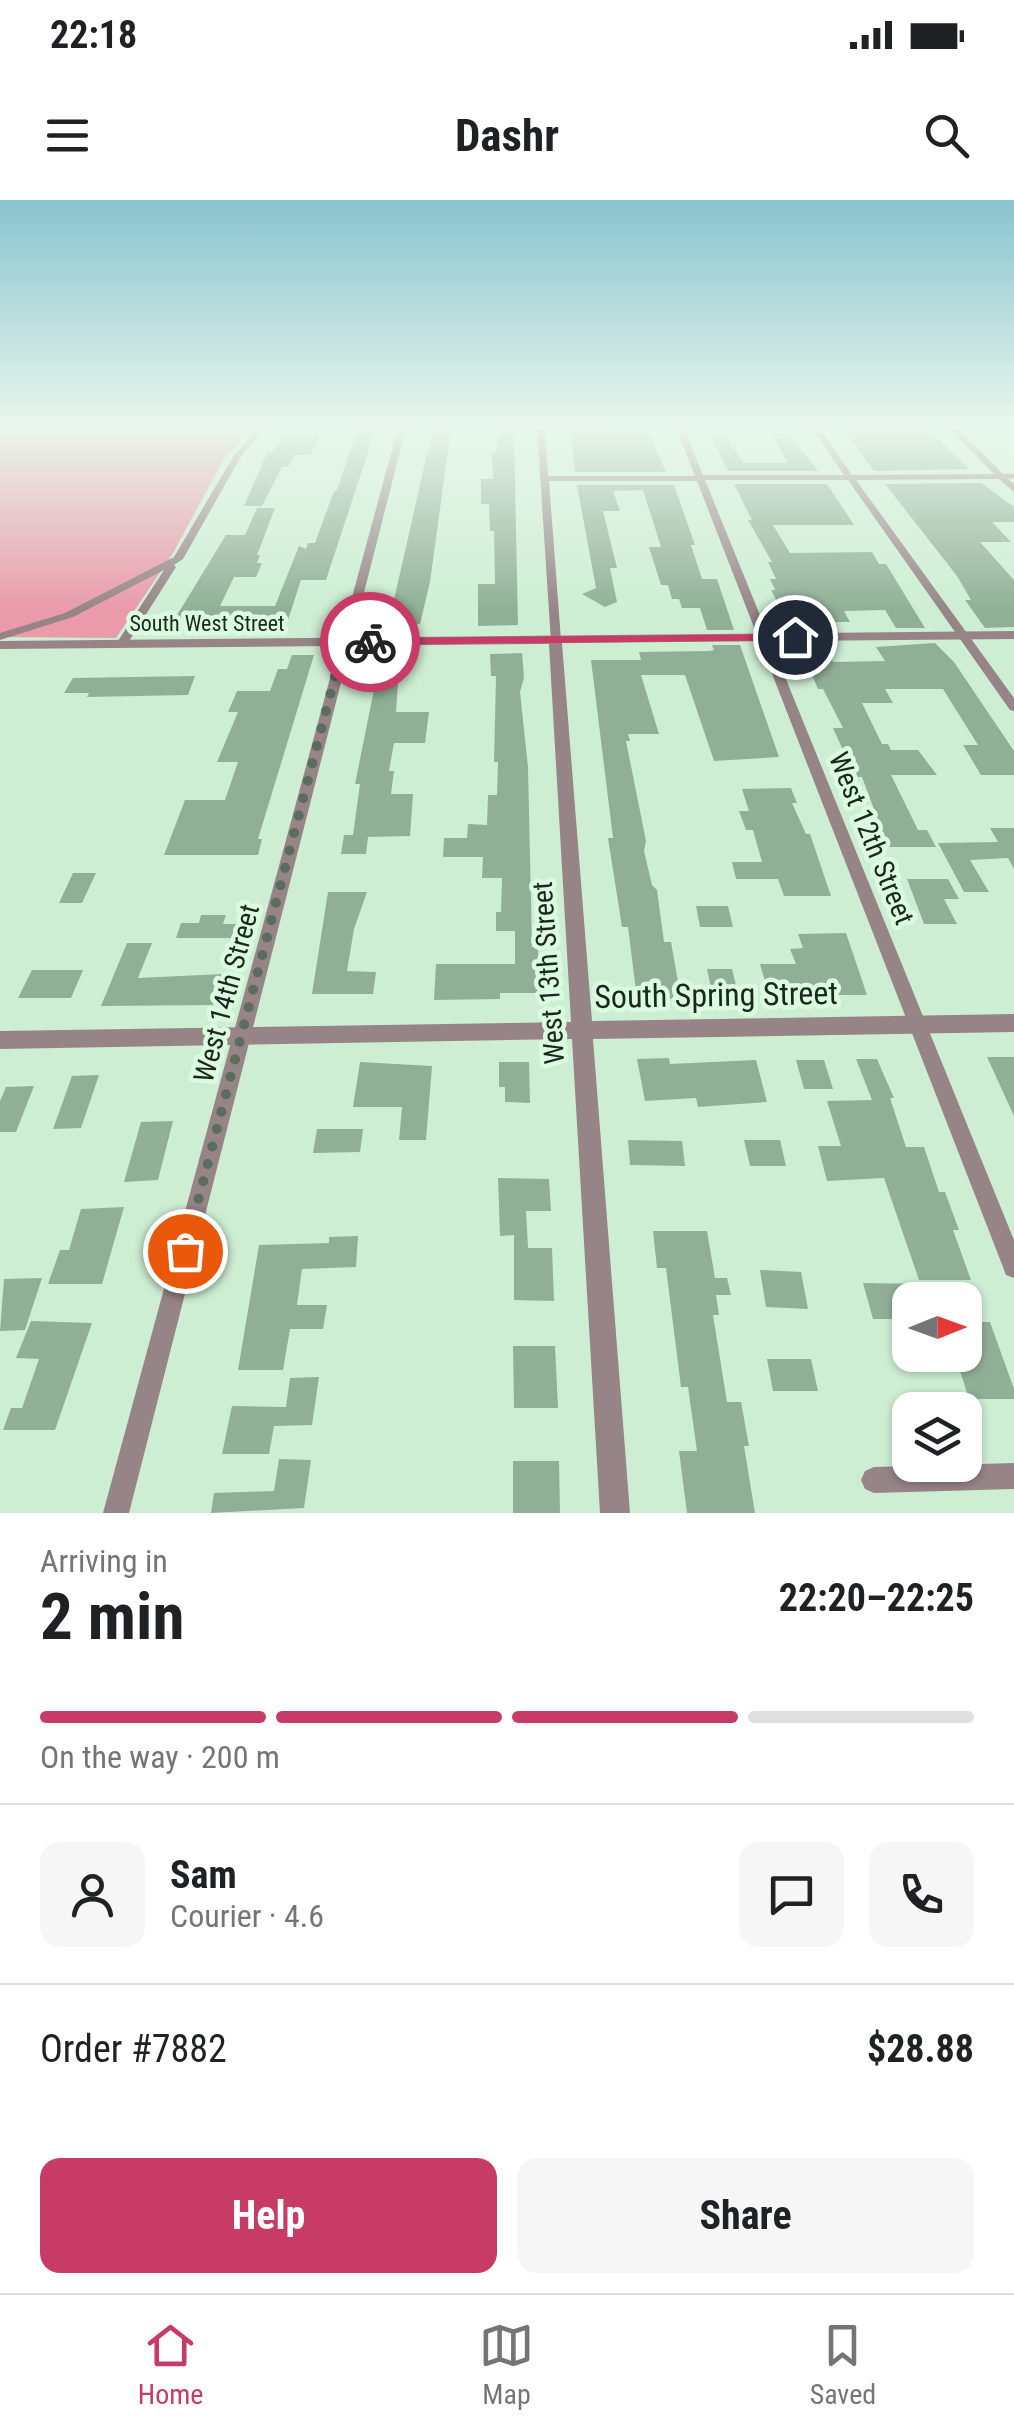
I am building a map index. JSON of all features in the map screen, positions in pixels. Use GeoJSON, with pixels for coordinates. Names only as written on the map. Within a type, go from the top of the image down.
{"type":"FeatureCollection","features":[{"type":"Feature","properties":{"kind":"street"},"geometry":{"type":"LineString","coordinates":[[122,644],[219,489]]}},
{"type":"Feature","properties":{"kind":"street","name":"West 14th Street"},"geometry":{"type":"LineString","coordinates":[[116,1513],[385,489]]}},
{"type":"Feature","properties":{"kind":"street","name":"West 13th Street"},"geometry":{"type":"LineString","coordinates":[[545,489],[615,1513]]}},
{"type":"Feature","properties":{"kind":"street","name":"West 12th Street"},"geometry":{"type":"LineString","coordinates":[[703,489],[1014,1268]]}},
{"type":"Feature","properties":{"kind":"street"},"geometry":{"type":"LineString","coordinates":[[859,489],[1014,707]]}},
{"type":"Feature","properties":{"kind":"street"},"geometry":{"type":"LineString","coordinates":[[0,637],[69,615],[178,559]]}},
{"type":"Feature","properties":{"kind":"street","name":"South West Street"},"geometry":{"type":"LineString","coordinates":[[0,645],[1014,635]]}},
{"type":"Feature","properties":{"kind":"street","name":"South Spring Street"},"geometry":{"type":"LineString","coordinates":[[0,1040],[1014,1023]]}},
{"type":"Feature","properties":{"kind":"street"},"geometry":{"type":"LineString","coordinates":[[874,1480],[1014,1476]]}},
{"type":"Feature","properties":{"kind":"shaded area"},"geometry":{"type":"Polygon","coordinates":[[[0,489],[208,489],[173,553],[116,638],[0,637],[0,489]]]}},
{"type":"Feature","properties":{"kind":"building"},"geometry":{"type":"Polygon","coordinates":[[[251,489],[271,489],[262,506],[244,506],[251,489]]]}},
{"type":"Feature","properties":{"kind":"building"},"geometry":{"type":"Polygon","coordinates":[[[356,489],[326,580],[301,580],[287,623],[171,625],[226,535],[245,535],[257,508],[275,508],[257,555],[257,563],[262,563],[256,577],[234,577],[220,606],[275,606],[299,546],[306,549],[308,543],[315,543],[337,491],[356,489]]]}},
{"type":"Feature","properties":{"kind":"building"},"geometry":{"type":"Polygon","coordinates":[[[419,489],[443,489],[420,624],[388,626],[419,489]]]}},
{"type":"Feature","properties":{"kind":"building"},"geometry":{"type":"Polygon","coordinates":[[[481,489],[515,489],[518,625],[478,626],[478,584],[495,584],[494,531],[490,531],[489,504],[481,504],[481,489]]]}},
{"type":"Feature","properties":{"kind":"building"},"geometry":{"type":"Polygon","coordinates":[[[578,489],[675,489],[702,579],[717,579],[734,630],[707,630],[700,608],[682,608],[679,599],[672,599],[668,585],[661,585],[649,547],[661,547],[643,490],[613,491],[620,511],[603,511],[617,568],[610,568],[617,602],[605,607],[582,594],[596,588],[578,489]]]}},
{"type":"Feature","properties":{"kind":"building"},"geometry":{"type":"Polygon","coordinates":[[[737,489],[830,489],[854,525],[773,525],[790,553],[872,552],[879,564],[886,564],[925,628],[896,628],[885,610],[844,611],[850,622],[813,622],[816,629],[792,629],[771,590],[775,590],[770,579],[776,579],[768,562],[772,562],[748,520],[752,520],[737,489]]]}},
{"type":"Feature","properties":{"kind":"building"},"geometry":{"type":"Polygon","coordinates":[[[889,489],[990,489],[1014,507],[1014,522],[992,522],[1011,542],[980,542],[1014,580],[1014,627],[985,628],[965,600],[971,600],[957,576],[889,489]]]}},
{"type":"Feature","properties":{"kind":"building"},"geometry":{"type":"Polygon","coordinates":[[[935,643],[954,662],[1014,751],[1014,775],[981,775],[963,745],[978,745],[943,689],[885,689],[893,703],[862,703],[882,744],[888,744],[891,750],[918,750],[937,775],[891,775],[918,830],[927,830],[936,847],[888,847],[862,777],[855,777],[833,728],[843,728],[823,689],[818,689],[799,645],[824,644],[833,662],[885,661],[876,647],[935,643]]]}},
{"type":"Feature","properties":{"kind":"building"},"geometry":{"type":"Polygon","coordinates":[[[712,645],[740,645],[779,757],[714,761],[685,675],[641,675],[659,734],[628,734],[630,741],[626,741],[646,841],[644,851],[652,885],[657,890],[664,942],[671,942],[681,999],[637,999],[628,927],[622,927],[608,838],[613,838],[591,660],[641,660],[639,652],[709,651],[714,650],[712,645]]]}},
{"type":"Feature","properties":{"kind":"building"},"geometry":{"type":"Polygon","coordinates":[[[522,653],[524,678],[520,692],[528,767],[532,947],[538,947],[540,993],[500,993],[500,999],[434,1000],[436,964],[515,964],[515,931],[496,931],[502,878],[482,878],[483,857],[443,857],[444,838],[467,838],[468,824],[487,825],[488,795],[497,795],[496,676],[491,676],[490,654],[522,653]]]}},
{"type":"Feature","properties":{"kind":"building"},"geometry":{"type":"Polygon","coordinates":[[[292,655],[314,655],[258,839],[262,839],[258,855],[164,855],[185,800],[225,800],[238,762],[217,762],[238,712],[228,712],[237,691],[270,691],[278,669],[287,669],[292,655]]]}},
{"type":"Feature","properties":{"kind":"building"},"geometry":{"type":"Polygon","coordinates":[[[381,655],[400,655],[396,712],[429,712],[425,743],[394,743],[389,771],[394,771],[391,794],[413,794],[410,836],[368,837],[366,854],[341,854],[344,835],[353,835],[360,784],[355,784],[381,655]]]}},
{"type":"Feature","properties":{"kind":"building"},"geometry":{"type":"Polygon","coordinates":[[[195,676],[188,695],[87,697],[89,693],[64,693],[73,678],[195,676]]]}},
{"type":"Feature","properties":{"kind":"building"},"geometry":{"type":"Polygon","coordinates":[[[791,788],[797,803],[792,803],[806,834],[810,834],[831,896],[784,896],[778,879],[736,879],[732,862],[762,862],[753,830],[746,830],[739,811],[749,811],[742,789],[791,788]]]}},
{"type":"Feature","properties":{"kind":"building"},"geometry":{"type":"Polygon","coordinates":[[[990,828],[1014,828],[1014,869],[1008,858],[970,860],[989,892],[964,892],[938,843],[998,842],[990,828]]]}},
{"type":"Feature","properties":{"kind":"building"},"geometry":{"type":"Polygon","coordinates":[[[73,873],[96,873],[82,903],[59,903],[73,873]]]}},
{"type":"Feature","properties":{"kind":"building"},"geometry":{"type":"Polygon","coordinates":[[[907,879],[948,879],[959,899],[944,899],[957,924],[924,924],[907,879]]]}},
{"type":"Feature","properties":{"kind":"building"},"geometry":{"type":"Polygon","coordinates":[[[328,892],[367,892],[354,929],[347,971],[376,972],[373,994],[312,994],[328,892]]]}},
{"type":"Feature","properties":{"kind":"building"},"geometry":{"type":"Polygon","coordinates":[[[696,906],[728,906],[733,927],[700,927],[696,906]]]}},
{"type":"Feature","properties":{"kind":"building"},"geometry":{"type":"Polygon","coordinates":[[[201,915],[226,915],[223,924],[237,924],[237,938],[176,938],[181,923],[199,923],[201,915]]]}},
{"type":"Feature","properties":{"kind":"building"},"geometry":{"type":"Polygon","coordinates":[[[846,933],[867,995],[821,995],[819,988],[767,988],[760,964],[796,964],[790,949],[803,948],[798,934],[846,933]]]}},
{"type":"Feature","properties":{"kind":"building"},"geometry":{"type":"Polygon","coordinates":[[[127,943],[152,943],[138,978],[223,974],[213,1005],[101,1006],[127,943]]]}},
{"type":"Feature","properties":{"kind":"building"},"geometry":{"type":"Polygon","coordinates":[[[707,969],[732,969],[738,993],[712,993],[707,969]]]}},
{"type":"Feature","properties":{"kind":"building"},"geometry":{"type":"Polygon","coordinates":[[[32,970],[83,970],[71,998],[18,998],[32,970]]]}},
{"type":"Feature","properties":{"kind":"building"},"geometry":{"type":"Polygon","coordinates":[[[987,1057],[1014,1057],[1014,1116],[987,1057]]]}},
{"type":"Feature","properties":{"kind":"building"},"geometry":{"type":"Polygon","coordinates":[[[669,1058],[670,1064],[756,1060],[767,1102],[698,1107],[696,1098],[645,1101],[637,1059],[669,1058]]]}},
{"type":"Feature","properties":{"kind":"building"},"geometry":{"type":"Polygon","coordinates":[[[856,1059],[877,1059],[894,1098],[890,1098],[906,1147],[924,1147],[939,1192],[945,1192],[959,1230],[953,1230],[971,1280],[919,1280],[884,1178],[827,1181],[818,1146],[841,1146],[827,1101],[872,1100],[856,1059]]]}},
{"type":"Feature","properties":{"kind":"building"},"geometry":{"type":"Polygon","coordinates":[[[796,1060],[824,1060],[833,1089],[804,1089],[796,1060]]]}},
{"type":"Feature","properties":{"kind":"building"},"geometry":{"type":"Polygon","coordinates":[[[360,1062],[432,1066],[426,1140],[399,1140],[402,1107],[353,1107],[360,1062]]]}},
{"type":"Feature","properties":{"kind":"building"},"geometry":{"type":"Polygon","coordinates":[[[499,1062],[529,1062],[530,1103],[505,1102],[505,1087],[499,1087],[499,1062]]]}},
{"type":"Feature","properties":{"kind":"building"},"geometry":{"type":"Polygon","coordinates":[[[99,1075],[81,1128],[53,1129],[72,1076],[99,1075]]]}},
{"type":"Feature","properties":{"kind":"building"},"geometry":{"type":"Polygon","coordinates":[[[34,1086],[16,1132],[0,1132],[0,1101],[6,1087],[34,1086]]]}},
{"type":"Feature","properties":{"kind":"building"},"geometry":{"type":"Polygon","coordinates":[[[173,1121],[158,1180],[124,1182],[141,1122],[173,1121]]]}},
{"type":"Feature","properties":{"kind":"building"},"geometry":{"type":"Polygon","coordinates":[[[317,1129],[363,1129],[360,1152],[313,1153],[317,1129]]]}},
{"type":"Feature","properties":{"kind":"building"},"geometry":{"type":"Polygon","coordinates":[[[628,1140],[682,1141],[685,1166],[630,1165],[628,1140]]]}},
{"type":"Feature","properties":{"kind":"building"},"geometry":{"type":"Polygon","coordinates":[[[744,1140],[780,1140],[786,1166],[750,1166],[744,1140]]]}},
{"type":"Feature","properties":{"kind":"building"},"geometry":{"type":"Polygon","coordinates":[[[498,1178],[549,1179],[551,1211],[526,1211],[528,1248],[552,1248],[554,1301],[514,1300],[514,1235],[500,1236],[498,1178]]]}},
{"type":"Feature","properties":{"kind":"building"},"geometry":{"type":"Polygon","coordinates":[[[124,1207],[102,1284],[48,1284],[60,1250],[69,1250],[81,1209],[124,1207]]]}},
{"type":"Feature","properties":{"kind":"building"},"geometry":{"type":"Polygon","coordinates":[[[653,1231],[707,1231],[715,1278],[727,1278],[731,1295],[716,1295],[719,1315],[713,1315],[727,1402],[741,1402],[755,1513],[687,1513],[679,1451],[697,1451],[688,1387],[681,1387],[666,1268],[657,1268],[653,1231]]]}},
{"type":"Feature","properties":{"kind":"building"},"geometry":{"type":"Polygon","coordinates":[[[358,1236],[356,1267],[302,1269],[297,1305],[327,1305],[323,1329],[290,1329],[283,1370],[238,1370],[259,1245],[329,1243],[329,1237],[358,1236]]]}},
{"type":"Feature","properties":{"kind":"building"},"geometry":{"type":"Polygon","coordinates":[[[760,1270],[801,1272],[808,1309],[766,1307],[760,1270]]]}},
{"type":"Feature","properties":{"kind":"building"},"geometry":{"type":"Polygon","coordinates":[[[42,1278],[25,1330],[0,1331],[4,1279],[42,1278]]]}},
{"type":"Feature","properties":{"kind":"building"},"geometry":{"type":"Polygon","coordinates":[[[863,1283],[892,1283],[892,1319],[873,1319],[863,1283]]]}},
{"type":"Feature","properties":{"kind":"building"},"geometry":{"type":"Polygon","coordinates":[[[31,1321],[92,1323],[55,1430],[3,1430],[11,1408],[22,1408],[39,1359],[16,1358],[31,1321]]]}},
{"type":"Feature","properties":{"kind":"building"},"geometry":{"type":"Polygon","coordinates":[[[982,1322],[990,1322],[1014,1399],[982,1399],[982,1392],[967,1392],[960,1372],[982,1372],[982,1322]]]}},
{"type":"Feature","properties":{"kind":"building"},"geometry":{"type":"Polygon","coordinates":[[[513,1346],[555,1346],[558,1408],[514,1408],[513,1346]]]}},
{"type":"Feature","properties":{"kind":"building"},"geometry":{"type":"Polygon","coordinates":[[[767,1359],[811,1359],[818,1391],[773,1391],[767,1359]]]}},
{"type":"Feature","properties":{"kind":"building"},"geometry":{"type":"Polygon","coordinates":[[[319,1377],[312,1425],[274,1426],[269,1454],[222,1454],[232,1406],[286,1407],[290,1378],[319,1377]]]}},
{"type":"Feature","properties":{"kind":"building"},"geometry":{"type":"Polygon","coordinates":[[[279,1459],[311,1460],[304,1508],[211,1513],[214,1493],[274,1491],[279,1459]]]}},
{"type":"Feature","properties":{"kind":"building"},"geometry":{"type":"Polygon","coordinates":[[[513,1461],[559,1461],[560,1513],[513,1513],[513,1461]]]}},
{"type":"Feature","properties":{"kind":"way so far"},"geometry":{"type":"LineString","coordinates":[[185,1251],[300,823],[344,642],[370,642]]}},
{"type":"Feature","properties":{"kind":"route"},"geometry":{"type":"LineString","coordinates":[[370,642],[795,637]]}}]}
